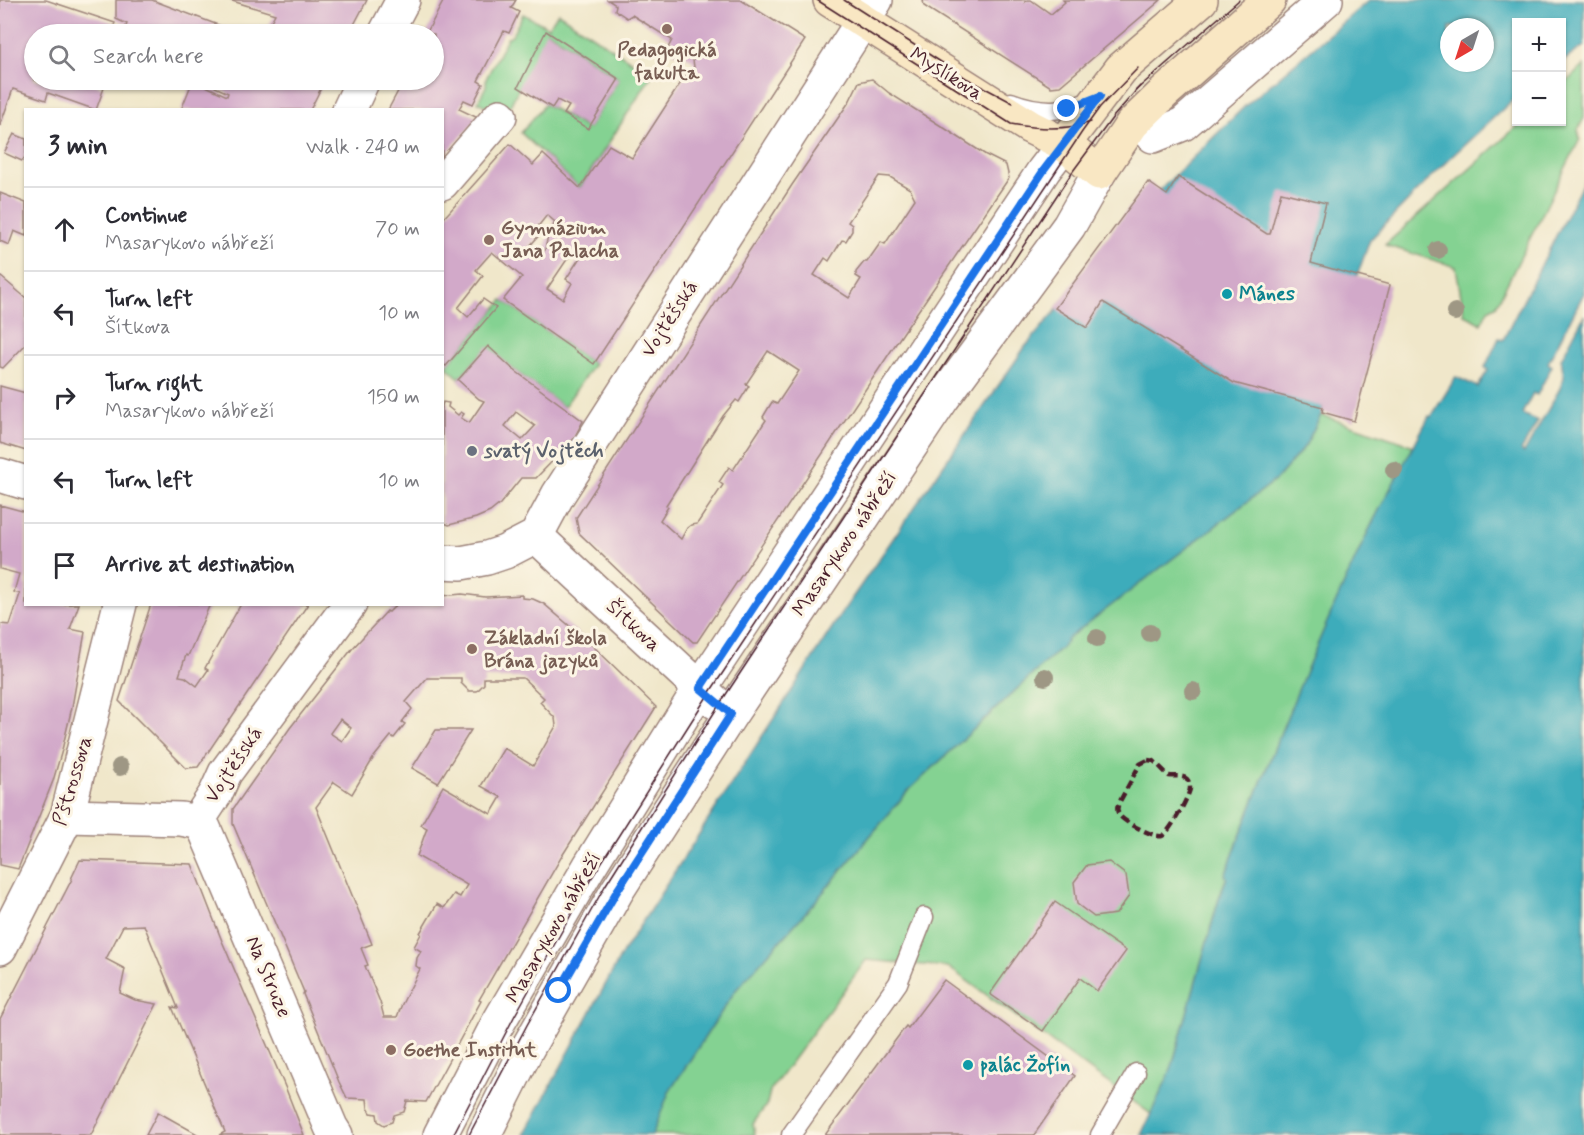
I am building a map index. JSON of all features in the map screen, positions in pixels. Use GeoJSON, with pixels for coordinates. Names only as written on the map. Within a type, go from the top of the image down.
{"type":"FeatureCollection","features":[{"type":"Feature","properties":{"kind":"street"},"geometry":{"type":"LineString","coordinates":[[390,24],[403,0]]}},
{"type":"Feature","properties":{"kind":"street","name":"Myslíkova"},"geometry":{"type":"LineString","coordinates":[[830,0],[869,10],[961,84],[1030,127],[1064,144],[1099,173]]}},
{"type":"Feature","properties":{"kind":"street","name":"Masarykovo nábřeží"},"geometry":{"type":"LineString","coordinates":[[440,1135],[497,1025],[554,926],[700,688],[1044,170],[1121,69],[1202,0]]}},
{"type":"Feature","properties":{"kind":"street","name":"Masarykovo nábřeží"},"geometry":{"type":"LineString","coordinates":[[484,1135],[532,1040],[611,901],[731,714],[943,398],[1069,226],[1099,173],[1132,124],[1269,0]]}},
{"type":"Feature","properties":{"kind":"street"},"geometry":{"type":"LineString","coordinates":[[1153,136],[1183,124],[1326,0]]}},
{"type":"Feature","properties":{"kind":"street","name":"Vojtěšská"},"geometry":{"type":"LineString","coordinates":[[536,536],[564,485],[869,10]]}},
{"type":"Feature","properties":{"kind":"street"},"geometry":{"type":"LineString","coordinates":[[350,108],[358,90]]}},
{"type":"Feature","properties":{"kind":"street"},"geometry":{"type":"LineString","coordinates":[[444,181],[500,117]]}},
{"type":"Feature","properties":{"kind":"street"},"geometry":{"type":"LineString","coordinates":[[0,475],[24,482]]}},
{"type":"Feature","properties":{"kind":"street"},"geometry":{"type":"LineString","coordinates":[[444,562],[460,563],[487,558],[505,552],[536,536]]}},
{"type":"Feature","properties":{"kind":"street","name":"Šítkova"},"geometry":{"type":"LineString","coordinates":[[536,536],[731,714]]}},
{"type":"Feature","properties":{"kind":"street","name":"Pštrossova"},"geometry":{"type":"LineString","coordinates":[[0,948],[12,897],[67,816],[120,606]]}},
{"type":"Feature","properties":{"kind":"street","name":"Vojtěšská"},"geometry":{"type":"LineString","coordinates":[[67,816],[181,819],[197,822],[216,793],[225,773],[349,606]]}},
{"type":"Feature","properties":{"kind":"street","name":"Na Struze"},"geometry":{"type":"LineString","coordinates":[[197,822],[204,828],[209,839],[336,1135]]}},
{"type":"Feature","properties":{"kind":"lane"},"geometry":{"type":"LineString","coordinates":[[961,84],[1023,107],[1044,111],[1067,109],[1100,96],[1138,68],[1215,0]]}},
{"type":"Feature","properties":{"kind":"lane"},"geometry":{"type":"LineString","coordinates":[[1099,173],[1153,136]]}},
{"type":"Feature","properties":{"kind":"lane"},"geometry":{"type":"LineString","coordinates":[[791,1135],[898,983],[924,918]]}},
{"type":"Feature","properties":{"kind":"lane"},"geometry":{"type":"LineString","coordinates":[[1100,1135],[1136,1073]]}},
{"type":"Feature","properties":{"kind":"green space"},"geometry":{"type":"Polygon","coordinates":[[[558,13],[652,75],[580,188],[521,133],[545,104],[588,129],[619,79],[547,31],[508,110],[501,115],[478,102],[486,86],[486,79],[507,38],[512,35],[523,14],[548,27],[558,13]]]}},
{"type":"Feature","properties":{"kind":"green space"},"geometry":{"type":"Polygon","coordinates":[[[1584,65],[1584,118],[1578,130],[1580,139],[1496,306],[1488,310],[1481,324],[1464,314],[1456,267],[1385,245],[1518,126],[1566,126],[1566,82],[1584,65]]]}},
{"type":"Feature","properties":{"kind":"green space"},"geometry":{"type":"Polygon","coordinates":[[[503,300],[594,364],[564,407],[514,370],[488,347],[459,378],[446,366],[503,300]]]}},
{"type":"Feature","properties":{"kind":"green space"},"geometry":{"type":"Polygon","coordinates":[[[1321,415],[1414,446],[1349,572],[1259,788],[1225,876],[1227,876],[1171,1070],[1151,1114],[948,967],[866,960],[770,1091],[767,1104],[753,1124],[755,1135],[652,1135],[669,1092],[735,991],[814,903],[907,792],[1067,642],[1065,640],[1277,479],[1305,446],[1321,415]]]}},
{"type":"Feature","properties":{"kind":"water"},"geometry":{"type":"Polygon","coordinates":[[[1369,0],[1584,0],[1584,46],[1566,59],[1566,18],[1512,18],[1512,101],[1446,162],[1370,240],[1357,276],[1321,415],[1305,446],[1277,479],[1066,640],[1067,642],[907,792],[814,903],[735,991],[669,1092],[652,1135],[524,1135],[623,952],[839,617],[1025,347],[1157,193],[1245,106],[1369,0]]]}},
{"type":"Feature","properties":{"kind":"water"},"geometry":{"type":"Polygon","coordinates":[[[1584,181],[1584,293],[1548,363],[1552,366],[1537,395],[1533,393],[1522,414],[1538,421],[1521,451],[1524,453],[1560,388],[1564,377],[1561,359],[1584,315],[1584,1135],[1141,1135],[1171,1070],[1227,877],[1225,876],[1293,702],[1349,573],[1376,515],[1429,416],[1431,417],[1456,377],[1478,387],[1488,370],[1485,367],[1499,338],[1503,340],[1584,181]]]}},
{"type":"Feature","properties":{"kind":"building"},"geometry":{"type":"Polygon","coordinates":[[[0,0],[46,0],[115,23],[24,24],[24,90],[103,90],[97,108],[90,108],[48,93],[46,100],[13,89],[0,126],[0,0]]]}},
{"type":"Feature","properties":{"kind":"building"},"geometry":{"type":"Polygon","coordinates":[[[116,0],[152,0],[215,24],[127,24],[116,19],[116,0]]]}},
{"type":"Feature","properties":{"kind":"building"},"geometry":{"type":"Polygon","coordinates":[[[229,0],[367,0],[354,24],[270,24],[275,14],[229,0]]]}},
{"type":"Feature","properties":{"kind":"building"},"geometry":{"type":"Polygon","coordinates":[[[444,0],[516,0],[511,8],[519,12],[509,33],[504,31],[478,81],[483,84],[473,104],[464,100],[459,109],[478,118],[444,156],[444,108],[389,108],[399,90],[444,90],[444,24],[431,24],[444,0]]]}},
{"type":"Feature","properties":{"kind":"building"},"geometry":{"type":"Polygon","coordinates":[[[608,0],[741,0],[805,40],[594,364],[503,300],[522,277],[492,252],[476,270],[483,276],[458,308],[468,317],[483,299],[496,308],[446,366],[444,365],[444,218],[510,144],[533,165],[543,154],[580,188],[609,145],[632,158],[685,76],[690,75],[694,67],[693,60],[686,56],[682,57],[668,48],[672,40],[632,15],[627,18],[615,10],[616,5],[608,0]],[[547,215],[536,229],[541,233],[529,247],[540,256],[545,250],[548,235],[555,222],[547,215]],[[572,252],[547,289],[563,299],[572,283],[566,279],[581,256],[572,252]]]}},
{"type":"Feature","properties":{"kind":"building"},"geometry":{"type":"Polygon","coordinates":[[[923,0],[1025,0],[1025,2],[1031,0],[1051,14],[1065,2],[1063,0],[1161,0],[1060,86],[1051,87],[924,6],[923,0]]]}},
{"type":"Feature","properties":{"kind":"building"},"geometry":{"type":"Polygon","coordinates":[[[546,31],[619,79],[588,129],[564,114],[569,106],[557,100],[552,108],[518,87],[546,31]]]}},
{"type":"Feature","properties":{"kind":"building"},"geometry":{"type":"Polygon","coordinates":[[[872,79],[889,93],[986,155],[1006,165],[1009,178],[697,642],[693,642],[579,533],[576,518],[792,185],[849,102],[859,82],[872,79]],[[879,176],[848,222],[852,225],[852,231],[846,241],[842,240],[829,261],[825,258],[814,275],[849,298],[861,279],[856,276],[856,272],[864,262],[867,262],[881,242],[885,244],[915,199],[910,189],[890,177],[879,176]],[[768,351],[746,384],[749,386],[739,402],[736,400],[723,416],[666,505],[668,507],[660,520],[681,539],[687,528],[697,524],[723,485],[719,482],[729,467],[733,470],[766,420],[763,417],[772,402],[777,404],[799,371],[768,351]]]}},
{"type":"Feature","properties":{"kind":"building"},"geometry":{"type":"Polygon","coordinates":[[[189,90],[214,90],[227,96],[228,93],[222,90],[320,90],[311,108],[182,108],[189,90]]]}},
{"type":"Feature","properties":{"kind":"building"},"geometry":{"type":"Polygon","coordinates":[[[14,134],[24,138],[22,161],[4,153],[14,134]]]}},
{"type":"Feature","properties":{"kind":"building","name":"Mánes"},"geometry":{"type":"Polygon","coordinates":[[[1178,177],[1267,234],[1270,234],[1281,192],[1326,203],[1311,263],[1390,285],[1354,421],[1322,412],[1323,407],[1234,383],[1103,302],[1087,328],[1055,308],[1148,182],[1167,195],[1178,177]]]}},
{"type":"Feature","properties":{"kind":"building"},"geometry":{"type":"Polygon","coordinates":[[[0,193],[24,202],[24,235],[14,231],[9,245],[0,241],[0,193]]]}},
{"type":"Feature","properties":{"kind":"building"},"geometry":{"type":"Polygon","coordinates":[[[0,276],[24,296],[24,346],[3,368],[0,367],[0,276]]]}},
{"type":"Feature","properties":{"kind":"building"},"geometry":{"type":"Polygon","coordinates":[[[488,346],[514,370],[583,421],[573,440],[536,478],[521,478],[500,504],[490,512],[449,525],[444,523],[444,402],[449,403],[448,407],[458,415],[461,412],[464,414],[461,418],[469,423],[484,401],[458,380],[488,346]],[[516,412],[505,426],[522,440],[535,426],[516,412]]]}},
{"type":"Feature","properties":{"kind":"building"},"geometry":{"type":"Polygon","coordinates":[[[0,386],[24,392],[24,450],[0,443],[0,386]]]}},
{"type":"Feature","properties":{"kind":"building"},"geometry":{"type":"Polygon","coordinates":[[[0,505],[24,511],[24,606],[78,606],[70,629],[85,632],[62,750],[53,781],[18,869],[0,865],[0,624],[10,625],[20,594],[14,592],[19,574],[0,569],[0,505]]]}},
{"type":"Feature","properties":{"kind":"building"},"geometry":{"type":"Polygon","coordinates":[[[522,595],[522,598],[533,599],[544,604],[594,647],[656,707],[562,856],[479,1000],[481,1001],[426,1102],[407,1101],[404,1112],[394,1115],[392,1122],[384,1125],[378,1121],[377,1114],[371,1113],[367,1099],[347,1098],[339,1082],[304,992],[233,824],[233,809],[290,728],[352,649],[387,611],[389,612],[395,606],[444,606],[444,596],[522,595]],[[427,678],[406,702],[412,709],[402,722],[405,724],[394,738],[391,736],[374,757],[352,794],[334,782],[316,807],[372,944],[361,948],[368,965],[365,966],[384,1017],[397,1017],[420,969],[416,966],[421,951],[414,947],[437,904],[444,908],[454,894],[460,897],[467,885],[417,856],[427,828],[421,825],[443,786],[491,814],[501,797],[481,786],[504,748],[533,766],[556,726],[555,718],[540,702],[544,698],[523,678],[484,678],[484,684],[477,691],[469,691],[461,683],[461,678],[427,678]],[[340,719],[330,733],[342,741],[351,728],[340,719]]]}},
{"type":"Feature","properties":{"kind":"building"},"geometry":{"type":"Polygon","coordinates":[[[150,606],[209,606],[188,656],[186,655],[179,676],[185,677],[197,686],[208,670],[205,668],[240,606],[307,606],[198,767],[186,768],[119,701],[150,606]]]}},
{"type":"Feature","properties":{"kind":"building"},"geometry":{"type":"Polygon","coordinates":[[[436,730],[471,730],[438,783],[412,768],[436,730]]]}},
{"type":"Feature","properties":{"kind":"building"},"geometry":{"type":"Polygon","coordinates":[[[80,860],[192,864],[304,1135],[219,1135],[225,1132],[172,1007],[178,1008],[144,925],[123,926],[106,959],[125,969],[120,993],[135,1000],[157,1004],[91,1135],[0,1135],[0,1019],[80,860]]]}},
{"type":"Feature","properties":{"kind":"building"},"geometry":{"type":"Polygon","coordinates":[[[1109,862],[1126,875],[1129,896],[1116,914],[1094,917],[1077,904],[1074,882],[1087,865],[1109,862]]]}},
{"type":"Feature","properties":{"kind":"building"},"geometry":{"type":"Polygon","coordinates":[[[1055,902],[1126,951],[1097,991],[1080,978],[1043,1031],[990,994],[1055,902]]]}},
{"type":"Feature","properties":{"kind":"building","name":"palác Žofín"},"geometry":{"type":"Polygon","coordinates":[[[944,980],[1075,1076],[1034,1135],[825,1135],[906,1026],[908,1028],[944,980]]]}},
{"type":"Feature","properties":{"kind":"building"},"geometry":{"type":"Polygon","coordinates":[[[158,1112],[199,1135],[146,1135],[158,1112]]]}},
{"type":"Feature","properties":{"kind":"tram line"},"geometry":{"type":"LineString","coordinates":[[817,0],[1011,124],[1051,128],[1071,127],[1091,122]]}},
{"type":"Feature","properties":{"kind":"tram line"},"geometry":{"type":"LineString","coordinates":[[844,0],[966,78],[1013,103]]}},
{"type":"Feature","properties":{"kind":"tram line"},"geometry":{"type":"LineString","coordinates":[[1135,91],[1239,0]]}},
{"type":"Feature","properties":{"kind":"tram line"},"geometry":{"type":"LineString","coordinates":[[453,1135],[514,1017],[591,879],[708,695],[1082,132],[1100,107],[1138,68]]}},
{"type":"Feature","properties":{"kind":"tram line"},"geometry":{"type":"LineString","coordinates":[[469,1135],[527,1025],[605,886],[719,705],[1073,171],[1113,117],[1140,86]]}},
{"type":"Feature","properties":{"kind":"railway"},"geometry":{"type":"LineString","coordinates":[[1148,760],[1154,761],[1169,776],[1185,778],[1190,786],[1179,814],[1162,836],[1153,835],[1133,825],[1123,819],[1117,811],[1140,764],[1148,760]]}},
{"type":"Feature","properties":{"kind":"place","name":"Pedagogická fakulta"},"geometry":{"type":"Point","coordinates":[667,29]}},
{"type":"Feature","properties":{"kind":"place","name":"Gymnázium Jana Palacha"},"geometry":{"type":"Point","coordinates":[489,240]}},
{"type":"Feature","properties":{"kind":"place","name":"Mánes"},"geometry":{"type":"Point","coordinates":[1227,294]}},
{"type":"Feature","properties":{"kind":"place","name":"svatý Vojtěch"},"geometry":{"type":"Point","coordinates":[472,451]}},
{"type":"Feature","properties":{"kind":"place","name":"Základní škola Brána jazyků"},"geometry":{"type":"Point","coordinates":[472,649]}},
{"type":"Feature","properties":{"kind":"place","name":"Goethe Institut"},"geometry":{"type":"Point","coordinates":[391,1050]}},
{"type":"Feature","properties":{"kind":"place","name":"palác Žofín"},"geometry":{"type":"Point","coordinates":[968,1065]}},
{"type":"Feature","properties":{"kind":"route"},"geometry":{"type":"LineString","coordinates":[[559,991],[617,891],[731,714],[700,688],[1044,170],[1100,96],[1067,109]]}}]}
